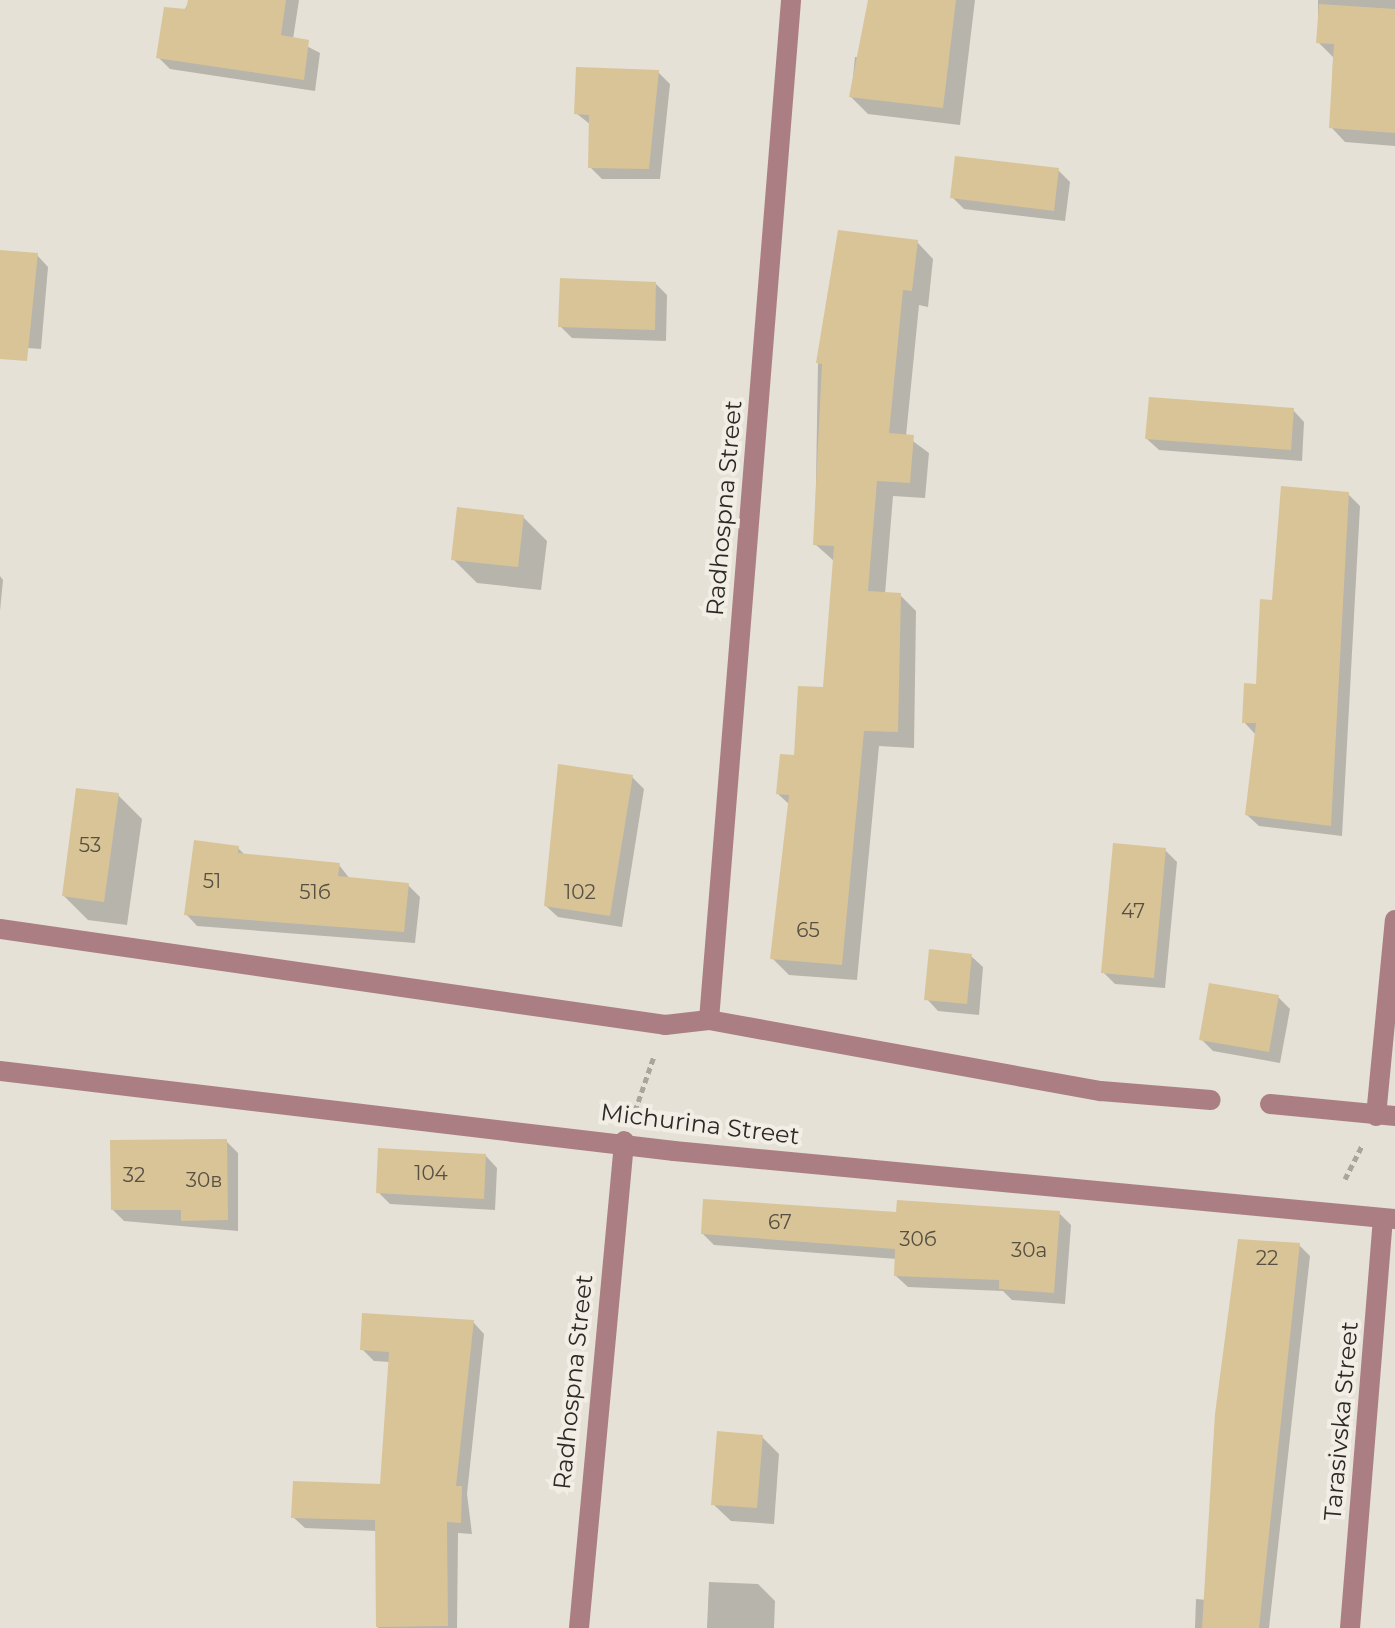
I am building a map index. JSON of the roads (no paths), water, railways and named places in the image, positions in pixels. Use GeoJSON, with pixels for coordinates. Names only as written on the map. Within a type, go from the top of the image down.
{"type":"FeatureCollection","features":[{"type":"Feature","properties":{"kind":"street","name":"Radhospna Street"},"geometry":{"type":"LineString","coordinates":[[709,1020],[791,0]]}},
{"type":"Feature","properties":{"kind":"street"},"geometry":{"type":"LineString","coordinates":[[1270,1104],[1386,1116],[1395,920]]}},
{"type":"Feature","properties":{"kind":"street"},"geometry":{"type":"LineString","coordinates":[[0,929],[665,1025],[709,1020],[1101,1091],[1211,1100]]}},
{"type":"Feature","properties":{"kind":"street","name":"Michurina Street"},"geometry":{"type":"LineString","coordinates":[[0,1071],[624,1141],[1330,1209],[1389,1219]]}},
{"type":"Feature","properties":{"kind":"street","name":"Radhospna Street"},"geometry":{"type":"LineString","coordinates":[[579,1628],[624,1141]]}},
{"type":"Feature","properties":{"kind":"street","name":"Tarasivska Street"},"geometry":{"type":"LineString","coordinates":[[1350,1628],[1389,1219]]}}]}
